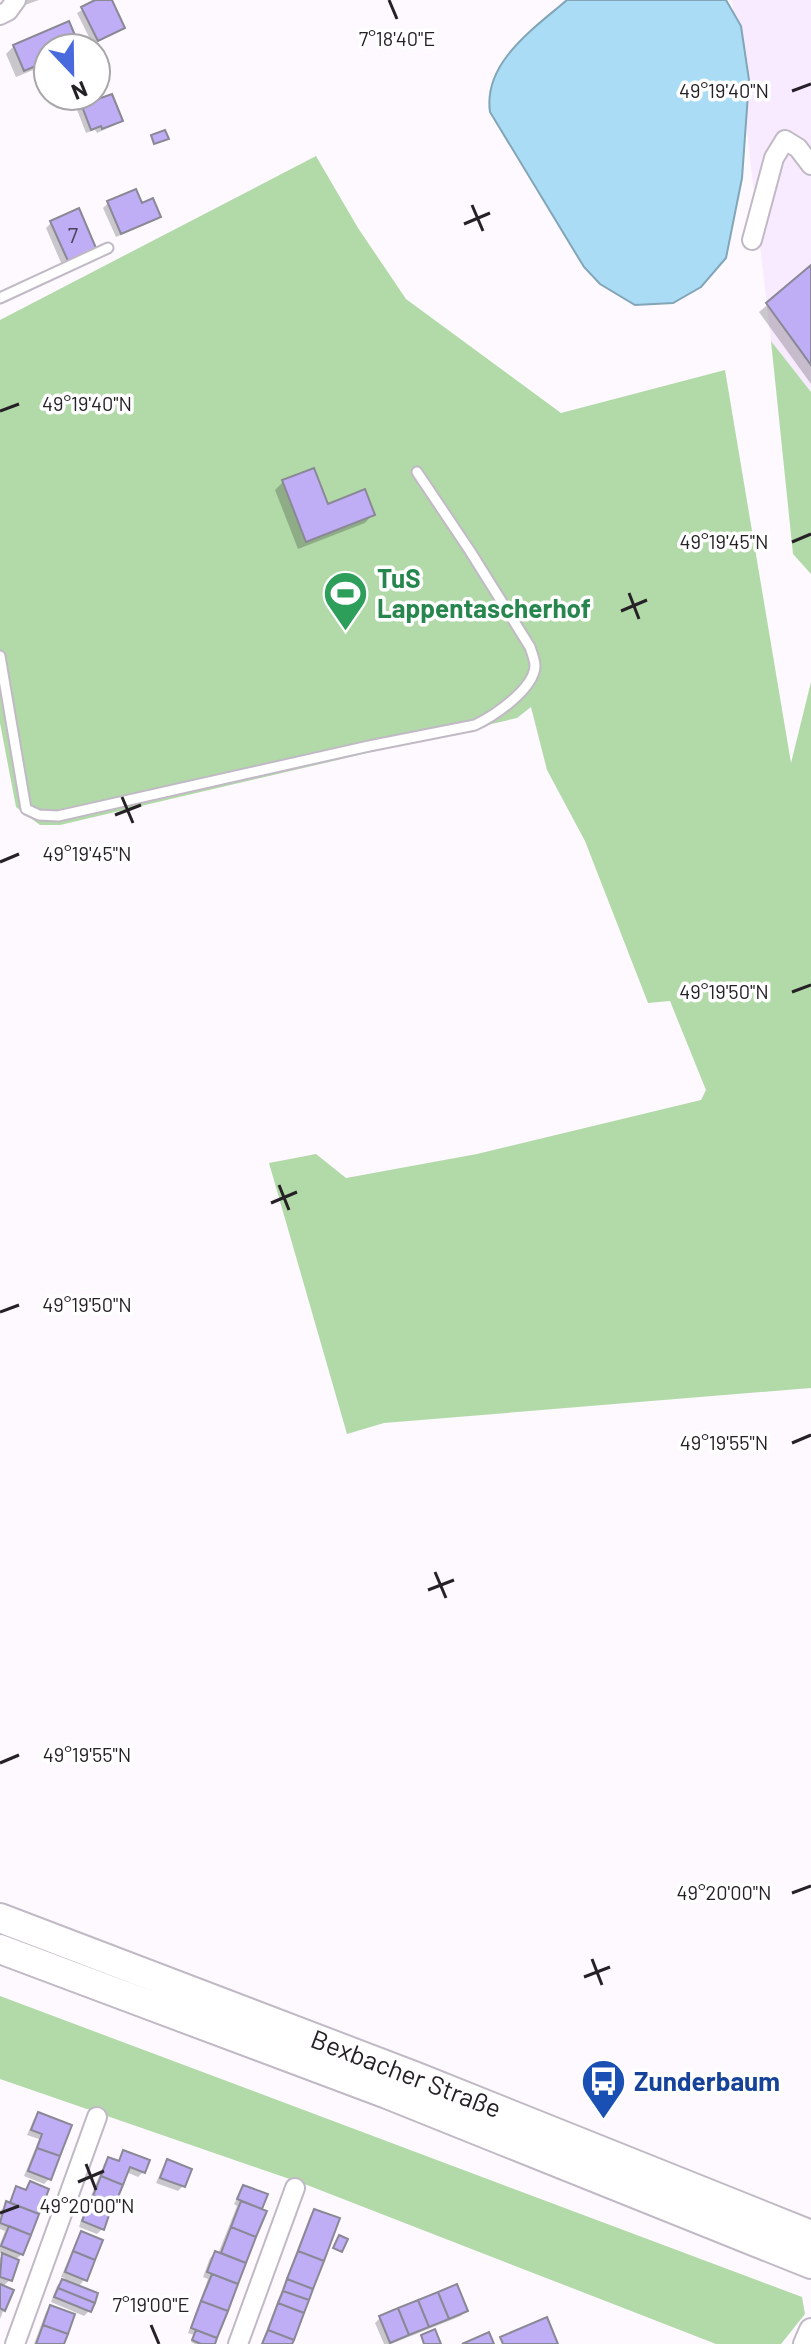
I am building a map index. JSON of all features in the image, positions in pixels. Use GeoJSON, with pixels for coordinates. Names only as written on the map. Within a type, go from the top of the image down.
{"type":"FeatureCollection","features":[{"type":"Feature","properties":{"kind":"main road","name":"Bexbacher Straße"},"geometry":{"type":"LineString","coordinates":[[0,1918],[414,2076],[811,2235]]}},
{"type":"Feature","properties":{"kind":"main road","name":"Bexbacher Straße"},"geometry":{"type":"LineString","coordinates":[[0,1949],[387,2094],[811,2264]]}},
{"type":"Feature","properties":{"kind":"street"},"geometry":{"type":"LineString","coordinates":[[0,15],[16,0]]}},
{"type":"Feature","properties":{"kind":"street"},"geometry":{"type":"LineString","coordinates":[[752,240],[774,158],[785,140],[798,148],[811,165]]}},
{"type":"Feature","properties":{"kind":"street"},"geometry":{"type":"LineString","coordinates":[[15,2344],[97,2117]]}},
{"type":"Feature","properties":{"kind":"street"},"geometry":{"type":"LineString","coordinates":[[238,2344],[295,2188]]}},
{"type":"Feature","properties":{"kind":"street"},"geometry":{"type":"LineString","coordinates":[[805,2344],[811,2330]]}},
{"type":"Feature","properties":{"kind":"lane"},"geometry":{"type":"LineString","coordinates":[[0,298],[108,248]]}},
{"type":"Feature","properties":{"kind":"lane"},"geometry":{"type":"LineString","coordinates":[[0,656],[26,809],[39,815],[58,816],[475,725],[491,718],[531,679],[535,665],[530,647],[417,472]]}},
{"type":"Feature","properties":{"kind":"shaded area"},"geometry":{"type":"Polygon","coordinates":[[[732,0],[811,0],[811,392],[771,341],[732,0]]]}},
{"type":"Feature","properties":{"kind":"green space"},"geometry":{"type":"Polygon","coordinates":[[[316,156],[358,228],[406,299],[561,413],[725,370],[791,763],[811,682],[811,1388],[384,1423],[347,1434],[269,1163],[316,1154],[346,1178],[477,1154],[701,1100],[706,1090],[670,1001],[648,1003],[585,841],[547,770],[531,707],[517,718],[60,825],[40,825],[16,807],[0,723],[0,320],[316,156]]]}},
{"type":"Feature","properties":{"kind":"green space"},"geometry":{"type":"Polygon","coordinates":[[[771,341],[811,392],[811,574],[793,554],[771,341]]]}},
{"type":"Feature","properties":{"kind":"green space"},"geometry":{"type":"Polygon","coordinates":[[[0,1996],[802,2297],[805,2314],[781,2344],[716,2344],[307,2185],[0,2079],[0,1996]]]}},
{"type":"Feature","properties":{"kind":"water"},"geometry":{"type":"Polygon","coordinates":[[[567,0],[726,0],[741,26],[749,80],[742,178],[726,258],[701,287],[673,303],[635,305],[600,284],[584,267],[490,112],[490,94],[502,63],[526,35],[567,0]]]}},
{"type":"Feature","properties":{"kind":"building"},"geometry":{"type":"Polygon","coordinates":[[[95,0],[112,0],[125,28],[112,34],[94,32],[81,7],[95,0]]]}},
{"type":"Feature","properties":{"kind":"building"},"geometry":{"type":"Polygon","coordinates":[[[69,21],[74,32],[43,32],[69,21]]]}},
{"type":"Feature","properties":{"kind":"building"},"geometry":{"type":"Polygon","coordinates":[[[32,37],[32,68],[24,71],[13,45],[32,37]]]}},
{"type":"Feature","properties":{"kind":"building"},"geometry":{"type":"Polygon","coordinates":[[[112,94],[123,121],[91,130],[84,112],[112,112],[112,94]]]}},
{"type":"Feature","properties":{"kind":"building"},"geometry":{"type":"Polygon","coordinates":[[[165,130],[169,139],[154,144],[151,135],[165,130]]]}},
{"type":"Feature","properties":{"kind":"building"},"geometry":{"type":"Polygon","coordinates":[[[136,189],[142,203],[153,198],[161,217],[121,234],[107,201],[136,189]]]}},
{"type":"Feature","properties":{"kind":"building"},"geometry":{"type":"Polygon","coordinates":[[[79,208],[96,248],[68,261],[50,221],[79,208]]]}},
{"type":"Feature","properties":{"kind":"building"},"geometry":{"type":"Polygon","coordinates":[[[811,265],[811,365],[766,303],[811,265]]]}},
{"type":"Feature","properties":{"kind":"building"},"geometry":{"type":"Polygon","coordinates":[[[314,468],[328,504],[365,489],[375,515],[306,542],[282,480],[314,468]]]}},
{"type":"Feature","properties":{"kind":"building"},"geometry":{"type":"Polygon","coordinates":[[[38,2112],[72,2125],[60,2156],[37,2148],[42,2134],[31,2130],[38,2112]]]}},
{"type":"Feature","properties":{"kind":"building"},"geometry":{"type":"Polygon","coordinates":[[[37,2148],[60,2156],[51,2180],[28,2171],[37,2148]]]}},
{"type":"Feature","properties":{"kind":"building"},"geometry":{"type":"Polygon","coordinates":[[[123,2150],[150,2160],[145,2173],[130,2167],[123,2185],[101,2176],[108,2157],[119,2161],[123,2150]]]}},
{"type":"Feature","properties":{"kind":"building"},"geometry":{"type":"Polygon","coordinates":[[[167,2159],[192,2169],[185,2187],[160,2178],[167,2159]]]}},
{"type":"Feature","properties":{"kind":"building"},"geometry":{"type":"Polygon","coordinates":[[[101,2176],[123,2185],[115,2204],[93,2196],[101,2176]]]}},
{"type":"Feature","properties":{"kind":"building"},"geometry":{"type":"Polygon","coordinates":[[[30,2181],[49,2189],[39,2214],[10,2203],[16,2186],[26,2190],[30,2181]]]}},
{"type":"Feature","properties":{"kind":"building"},"geometry":{"type":"Polygon","coordinates":[[[243,2185],[268,2194],[262,2209],[237,2199],[243,2185]]]}},
{"type":"Feature","properties":{"kind":"building"},"geometry":{"type":"Polygon","coordinates":[[[6,2201],[39,2214],[31,2235],[0,2223],[6,2201]]]}},
{"type":"Feature","properties":{"kind":"building"},"geometry":{"type":"Polygon","coordinates":[[[241,2201],[267,2211],[256,2237],[231,2227],[241,2201]]]}},
{"type":"Feature","properties":{"kind":"building"},"geometry":{"type":"Polygon","coordinates":[[[89,2204],[110,2212],[104,2230],[82,2221],[89,2204]]]}},
{"type":"Feature","properties":{"kind":"building"},"geometry":{"type":"Polygon","coordinates":[[[314,2209],[340,2218],[324,2261],[298,2251],[314,2209]]]}},
{"type":"Feature","properties":{"kind":"building"},"geometry":{"type":"Polygon","coordinates":[[[9,2226],[31,2235],[23,2255],[1,2246],[9,2226]]]}},
{"type":"Feature","properties":{"kind":"building"},"geometry":{"type":"Polygon","coordinates":[[[231,2227],[256,2237],[246,2263],[221,2253],[231,2227]]]}},
{"type":"Feature","properties":{"kind":"building"},"geometry":{"type":"Polygon","coordinates":[[[81,2231],[103,2240],[95,2260],[73,2251],[81,2231]]]}},
{"type":"Feature","properties":{"kind":"building"},"geometry":{"type":"Polygon","coordinates":[[[339,2235],[348,2239],[342,2252],[333,2248],[339,2235]]]}},
{"type":"Feature","properties":{"kind":"building"},"geometry":{"type":"Polygon","coordinates":[[[73,2251],[95,2260],[87,2281],[65,2272],[73,2251]]]}},
{"type":"Feature","properties":{"kind":"building"},"geometry":{"type":"Polygon","coordinates":[[[215,2251],[246,2263],[238,2284],[207,2272],[215,2251]]]}},
{"type":"Feature","properties":{"kind":"building"},"geometry":{"type":"Polygon","coordinates":[[[298,2251],[324,2261],[313,2289],[287,2279],[298,2251]]]}},
{"type":"Feature","properties":{"kind":"building"},"geometry":{"type":"Polygon","coordinates":[[[2,2253],[19,2260],[12,2281],[0,2277],[2,2253]]]}},
{"type":"Feature","properties":{"kind":"building"},"geometry":{"type":"Polygon","coordinates":[[[212,2274],[238,2284],[228,2311],[201,2301],[212,2274]]]}},
{"type":"Feature","properties":{"kind":"building"},"geometry":{"type":"Polygon","coordinates":[[[62,2279],[98,2293],[95,2303],[58,2288],[62,2279]]]}},
{"type":"Feature","properties":{"kind":"building"},"geometry":{"type":"Polygon","coordinates":[[[287,2279],[313,2289],[309,2300],[283,2291],[287,2279]]]}},
{"type":"Feature","properties":{"kind":"building"},"geometry":{"type":"Polygon","coordinates":[[[0,2284],[14,2290],[5,2311],[0,2308],[0,2284]]]}},
{"type":"Feature","properties":{"kind":"building"},"geometry":{"type":"Polygon","coordinates":[[[457,2284],[468,2311],[449,2319],[438,2292],[457,2284]]]}},
{"type":"Feature","properties":{"kind":"building"},"geometry":{"type":"Polygon","coordinates":[[[58,2288],[95,2303],[91,2312],[54,2297],[58,2288]]]}},
{"type":"Feature","properties":{"kind":"building"},"geometry":{"type":"Polygon","coordinates":[[[283,2291],[309,2300],[304,2313],[278,2303],[283,2291]]]}},
{"type":"Feature","properties":{"kind":"building"},"geometry":{"type":"Polygon","coordinates":[[[438,2292],[449,2319],[429,2327],[418,2300],[438,2292]]]}},
{"type":"Feature","properties":{"kind":"building"},"geometry":{"type":"Polygon","coordinates":[[[418,2300],[429,2327],[409,2335],[398,2308],[418,2300]]]}},
{"type":"Feature","properties":{"kind":"building"},"geometry":{"type":"Polygon","coordinates":[[[201,2301],[228,2311],[217,2338],[191,2328],[201,2301]]]}},
{"type":"Feature","properties":{"kind":"building"},"geometry":{"type":"Polygon","coordinates":[[[278,2303],[304,2313],[294,2340],[268,2330],[278,2303]]]}},
{"type":"Feature","properties":{"kind":"building"},"geometry":{"type":"Polygon","coordinates":[[[50,2305],[75,2314],[68,2334],[43,2325],[50,2305]]]}},
{"type":"Feature","properties":{"kind":"building"},"geometry":{"type":"Polygon","coordinates":[[[398,2308],[409,2335],[390,2343],[379,2316],[398,2308]]]}},
{"type":"Feature","properties":{"kind":"building"},"geometry":{"type":"Polygon","coordinates":[[[547,2317],[558,2344],[503,2344],[500,2337],[547,2317]]]}},
{"type":"Feature","properties":{"kind":"building"},"geometry":{"type":"Polygon","coordinates":[[[43,2325],[68,2334],[64,2344],[36,2344],[43,2325]]]}},
{"type":"Feature","properties":{"kind":"building"},"geometry":{"type":"Polygon","coordinates":[[[435,2329],[441,2344],[424,2344],[421,2335],[435,2329]]]}},
{"type":"Feature","properties":{"kind":"building"},"geometry":{"type":"Polygon","coordinates":[[[196,2330],[217,2338],[215,2344],[192,2340],[196,2330]]]}},
{"type":"Feature","properties":{"kind":"building"},"geometry":{"type":"Polygon","coordinates":[[[268,2330],[294,2340],[292,2344],[262,2344],[268,2330]]]}},
{"type":"Feature","properties":{"kind":"building"},"geometry":{"type":"Polygon","coordinates":[[[489,2332],[494,2344],[462,2344],[489,2332]]]}},
{"type":"Feature","properties":{"kind":"place","name":"TuS Lappentascherhof"},"geometry":{"type":"Point","coordinates":[346,633]}},
{"type":"Feature","properties":{"kind":"place","name":"Zunderbaum"},"geometry":{"type":"Point","coordinates":[603,2121]}}]}
